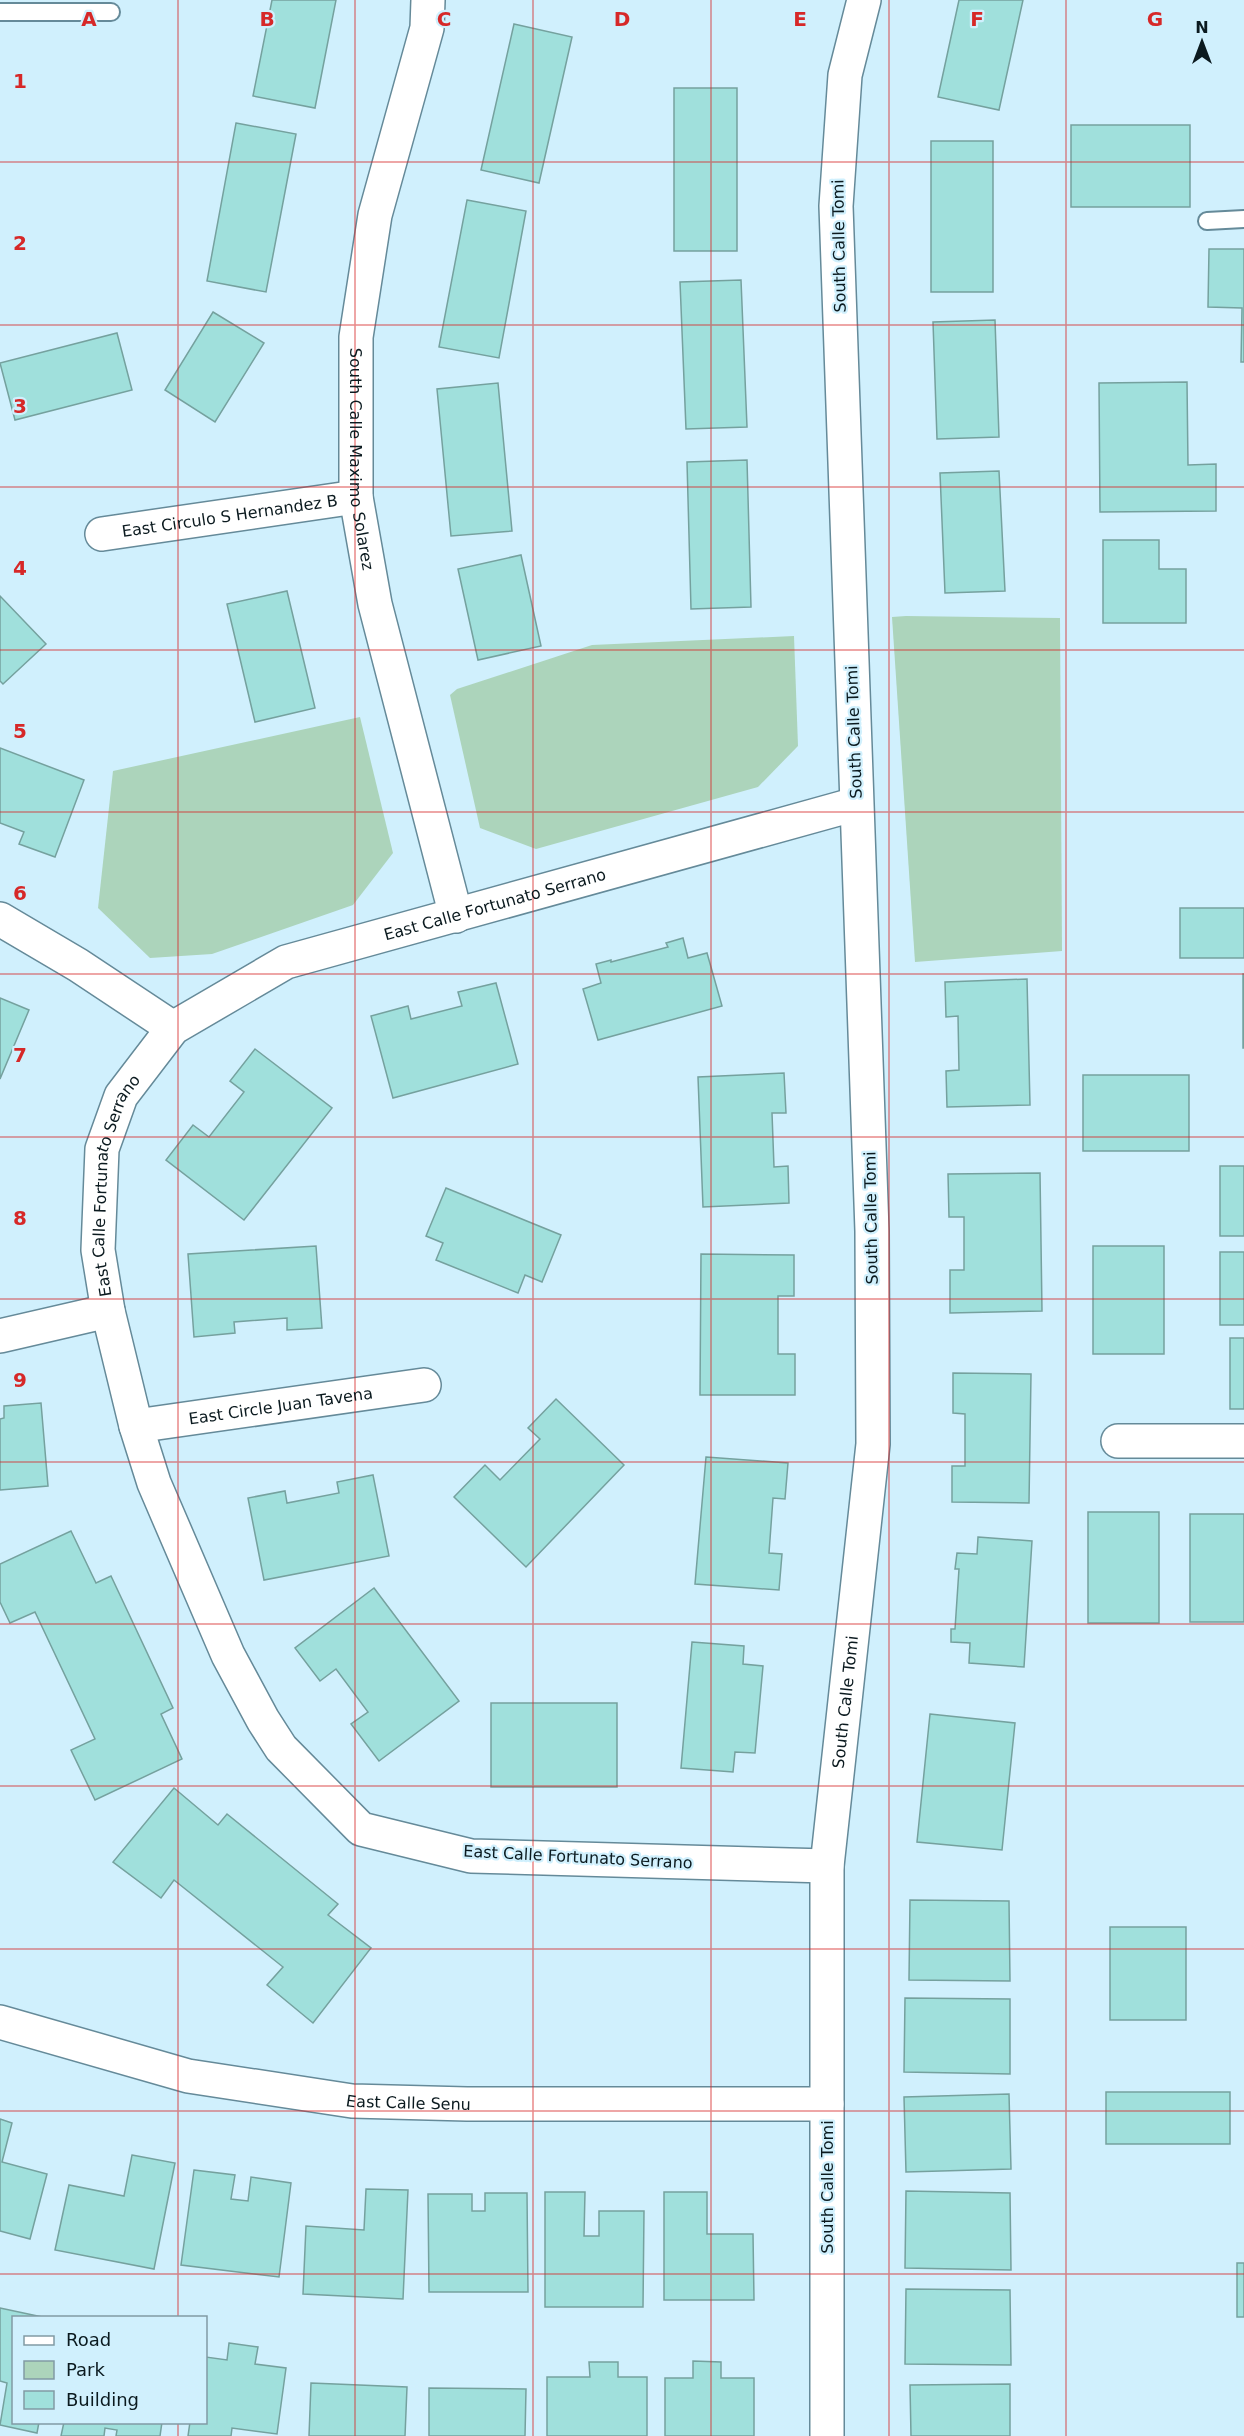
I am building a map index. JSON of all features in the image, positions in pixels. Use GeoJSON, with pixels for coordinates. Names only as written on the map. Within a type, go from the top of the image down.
{"type":"FeatureCollection","features":[{"type":"Feature","properties":{"kind":"street","name":"South Calle Maximo Solarez"},"geometry":{"type":"LineString","coordinates":[[428,0],[426,28],[375,215],[356,337],[356,497],[375,604],[456,916]]}},
{"type":"Feature","properties":{"kind":"street","name":"South Calle Tomi"},"geometry":{"type":"LineString","coordinates":[[827,2436],[827,1866],[873,1444],[872,1219],[836,206],[845,75],[864,0]]}},
{"type":"Feature","properties":{"kind":"street","name":"East Circulo S Hernandez B"},"geometry":{"type":"LineString","coordinates":[[102,534],[356,497]]}},
{"type":"Feature","properties":{"kind":"street","name":"East Calle Fortunato Serrano"},"geometry":{"type":"LineString","coordinates":[[827,1866],[471,1856],[361,1829],[281,1748],[263,1720],[223,1644],[154,1483],[136,1426],[108,1311],[98,1251],[102,1149],[121,1096],[173,1028],[286,962],[856,804]]}},
{"type":"Feature","properties":{"kind":"street"},"geometry":{"type":"LineString","coordinates":[[0,919],[78,965],[173,1028]]}},
{"type":"Feature","properties":{"kind":"street"},"geometry":{"type":"LineString","coordinates":[[0,1336],[108,1311]]}},
{"type":"Feature","properties":{"kind":"street","name":"East Circle Juan Tavena"},"geometry":{"type":"LineString","coordinates":[[136,1426],[424,1385]]}},
{"type":"Feature","properties":{"kind":"street"},"geometry":{"type":"LineString","coordinates":[[1118,1441],[1244,1442]]}},
{"type":"Feature","properties":{"kind":"street","name":"East Calle Senu"},"geometry":{"type":"LineString","coordinates":[[0,2022],[188,2076],[352,2101],[466,2104],[827,2104]]}},
{"type":"Feature","properties":{"kind":"lane"},"geometry":{"type":"LineString","coordinates":[[0,12],[111,12]]}},
{"type":"Feature","properties":{"kind":"lane"},"geometry":{"type":"LineString","coordinates":[[1207,221],[1244,219]]}},
{"type":"Feature","properties":{"kind":"green space"},"geometry":{"type":"Polygon","coordinates":[[[892,617],[1060,618],[1062,951],[915,962],[892,617]]]}},
{"type":"Feature","properties":{"kind":"green space"},"geometry":{"type":"Polygon","coordinates":[[[794,636],[798,746],[758,787],[536,849],[480,828],[450,695],[457,689],[592,645],[794,636]]]}},
{"type":"Feature","properties":{"kind":"green space"},"geometry":{"type":"Polygon","coordinates":[[[360,717],[393,853],[353,905],[212,954],[150,958],[98,908],[113,771],[360,717]]]}},
{"type":"Feature","properties":{"kind":"building"},"geometry":{"type":"Polygon","coordinates":[[[272,0],[336,0],[315,108],[253,96],[272,0]]]}},
{"type":"Feature","properties":{"kind":"building"},"geometry":{"type":"Polygon","coordinates":[[[959,0],[1023,0],[999,110],[938,97],[959,0]]]}},
{"type":"Feature","properties":{"kind":"building"},"geometry":{"type":"Polygon","coordinates":[[[514,24],[572,37],[539,183],[481,170],[514,24]]]}},
{"type":"Feature","properties":{"kind":"building"},"geometry":{"type":"Polygon","coordinates":[[[674,88],[737,88],[737,251],[674,251],[674,88]]]}},
{"type":"Feature","properties":{"kind":"building"},"geometry":{"type":"Polygon","coordinates":[[[236,123],[296,134],[266,292],[207,281],[236,123]]]}},
{"type":"Feature","properties":{"kind":"building"},"geometry":{"type":"Polygon","coordinates":[[[1071,125],[1190,125],[1190,207],[1071,207],[1071,125]]]}},
{"type":"Feature","properties":{"kind":"building"},"geometry":{"type":"Polygon","coordinates":[[[931,141],[993,141],[993,292],[931,292],[931,141]]]}},
{"type":"Feature","properties":{"kind":"building"},"geometry":{"type":"Polygon","coordinates":[[[467,200],[526,211],[499,358],[439,347],[467,200]]]}},
{"type":"Feature","properties":{"kind":"building"},"geometry":{"type":"Polygon","coordinates":[[[1209,249],[1244,249],[1244,362],[1241,362],[1242,308],[1208,307],[1209,249]]]}},
{"type":"Feature","properties":{"kind":"building"},"geometry":{"type":"Polygon","coordinates":[[[741,280],[747,427],[686,429],[680,282],[741,280]]]}},
{"type":"Feature","properties":{"kind":"building"},"geometry":{"type":"Polygon","coordinates":[[[213,312],[264,343],[215,422],[165,390],[213,312]]]}},
{"type":"Feature","properties":{"kind":"building"},"geometry":{"type":"Polygon","coordinates":[[[995,320],[999,437],[937,439],[933,322],[995,320]]]}},
{"type":"Feature","properties":{"kind":"building"},"geometry":{"type":"Polygon","coordinates":[[[117,333],[132,390],[15,420],[0,363],[117,333]]]}},
{"type":"Feature","properties":{"kind":"building"},"geometry":{"type":"Polygon","coordinates":[[[1187,382],[1188,465],[1216,464],[1216,511],[1100,512],[1099,383],[1187,382]]]}},
{"type":"Feature","properties":{"kind":"building"},"geometry":{"type":"Polygon","coordinates":[[[498,383],[512,531],[451,536],[437,389],[498,383]]]}},
{"type":"Feature","properties":{"kind":"building"},"geometry":{"type":"Polygon","coordinates":[[[747,460],[751,607],[691,609],[687,462],[747,460]]]}},
{"type":"Feature","properties":{"kind":"building"},"geometry":{"type":"Polygon","coordinates":[[[999,471],[1005,591],[945,593],[940,473],[999,471]]]}},
{"type":"Feature","properties":{"kind":"building"},"geometry":{"type":"Polygon","coordinates":[[[1103,540],[1159,540],[1159,569],[1186,569],[1186,623],[1103,623],[1103,540]]]}},
{"type":"Feature","properties":{"kind":"building"},"geometry":{"type":"Polygon","coordinates":[[[521,555],[541,646],[478,660],[458,569],[521,555]]]}},
{"type":"Feature","properties":{"kind":"building"},"geometry":{"type":"Polygon","coordinates":[[[287,591],[315,708],[255,722],[227,604],[287,591]]]}},
{"type":"Feature","properties":{"kind":"building"},"geometry":{"type":"Polygon","coordinates":[[[0,596],[46,644],[3,684],[0,681],[0,596]]]}},
{"type":"Feature","properties":{"kind":"building"},"geometry":{"type":"Polygon","coordinates":[[[0,748],[84,780],[55,857],[19,844],[24,832],[0,823],[0,748]]]}},
{"type":"Feature","properties":{"kind":"building"},"geometry":{"type":"Polygon","coordinates":[[[1180,908],[1244,908],[1244,958],[1180,958],[1180,908]]]}},
{"type":"Feature","properties":{"kind":"building"},"geometry":{"type":"Polygon","coordinates":[[[683,938],[688,958],[707,953],[722,1006],[598,1040],[583,989],[601,983],[596,964],[668,947],[666,943],[683,938]]]}},
{"type":"Feature","properties":{"kind":"building"},"geometry":{"type":"Polygon","coordinates":[[[1244,974],[1244,1048],[1243,1048],[1244,974]]]}},
{"type":"Feature","properties":{"kind":"building"},"geometry":{"type":"Polygon","coordinates":[[[1027,979],[1030,1105],[947,1107],[946,1071],[959,1070],[958,1016],[946,1017],[945,982],[1027,979]]]}},
{"type":"Feature","properties":{"kind":"building"},"geometry":{"type":"Polygon","coordinates":[[[496,983],[518,1064],[393,1098],[371,1016],[408,1006],[411,1019],[462,1006],[458,992],[496,983]]]}},
{"type":"Feature","properties":{"kind":"building"},"geometry":{"type":"Polygon","coordinates":[[[0,998],[29,1010],[0,1079],[0,998]]]}},
{"type":"Feature","properties":{"kind":"building"},"geometry":{"type":"Polygon","coordinates":[[[255,1049],[332,1108],[244,1220],[166,1160],[193,1125],[209,1137],[244,1092],[230,1081],[255,1049]]]}},
{"type":"Feature","properties":{"kind":"building"},"geometry":{"type":"Polygon","coordinates":[[[784,1073],[786,1113],[772,1113],[774,1167],[788,1166],[789,1203],[703,1207],[698,1077],[784,1073]]]}},
{"type":"Feature","properties":{"kind":"building"},"geometry":{"type":"Polygon","coordinates":[[[1083,1075],[1189,1075],[1189,1151],[1083,1151],[1083,1075]]]}},
{"type":"Feature","properties":{"kind":"building"},"geometry":{"type":"Polygon","coordinates":[[[1220,1166],[1244,1166],[1244,1236],[1220,1236],[1220,1166]]]}},
{"type":"Feature","properties":{"kind":"building"},"geometry":{"type":"Polygon","coordinates":[[[1040,1173],[1042,1311],[950,1313],[950,1270],[964,1270],[964,1217],[949,1217],[948,1174],[1040,1173]]]}},
{"type":"Feature","properties":{"kind":"building"},"geometry":{"type":"Polygon","coordinates":[[[446,1188],[561,1235],[542,1282],[525,1275],[518,1293],[436,1260],[443,1243],[426,1236],[446,1188]]]}},
{"type":"Feature","properties":{"kind":"building"},"geometry":{"type":"Polygon","coordinates":[[[316,1246],[322,1328],[287,1330],[287,1318],[234,1322],[235,1333],[194,1337],[188,1254],[316,1246]]]}},
{"type":"Feature","properties":{"kind":"building"},"geometry":{"type":"Polygon","coordinates":[[[1093,1246],[1164,1246],[1164,1354],[1093,1354],[1093,1246]]]}},
{"type":"Feature","properties":{"kind":"building"},"geometry":{"type":"Polygon","coordinates":[[[1220,1252],[1244,1252],[1244,1325],[1220,1325],[1220,1252]]]}},
{"type":"Feature","properties":{"kind":"building"},"geometry":{"type":"Polygon","coordinates":[[[701,1254],[794,1255],[794,1296],[778,1296],[778,1354],[795,1354],[795,1395],[700,1395],[701,1254]]]}},
{"type":"Feature","properties":{"kind":"building"},"geometry":{"type":"Polygon","coordinates":[[[1230,1338],[1244,1338],[1244,1409],[1230,1409],[1230,1338]]]}},
{"type":"Feature","properties":{"kind":"building"},"geometry":{"type":"Polygon","coordinates":[[[953,1373],[1031,1374],[1029,1503],[952,1502],[952,1466],[965,1466],[965,1414],[953,1413],[953,1373]]]}},
{"type":"Feature","properties":{"kind":"building"},"geometry":{"type":"Polygon","coordinates":[[[556,1399],[624,1465],[526,1567],[454,1497],[485,1465],[500,1480],[540,1439],[528,1428],[556,1399]]]}},
{"type":"Feature","properties":{"kind":"building"},"geometry":{"type":"Polygon","coordinates":[[[41,1403],[48,1486],[0,1490],[0,1419],[4,1418],[4,1406],[41,1403]]]}},
{"type":"Feature","properties":{"kind":"building"},"geometry":{"type":"Polygon","coordinates":[[[706,1457],[788,1463],[785,1499],[773,1498],[769,1553],[782,1554],[779,1590],[695,1584],[706,1457]]]}},
{"type":"Feature","properties":{"kind":"building"},"geometry":{"type":"Polygon","coordinates":[[[373,1475],[389,1556],[264,1580],[248,1498],[285,1491],[287,1503],[339,1493],[337,1482],[373,1475]]]}},
{"type":"Feature","properties":{"kind":"building"},"geometry":{"type":"Polygon","coordinates":[[[1088,1512],[1159,1512],[1159,1623],[1088,1623],[1088,1512]]]}},
{"type":"Feature","properties":{"kind":"building"},"geometry":{"type":"Polygon","coordinates":[[[1190,1514],[1244,1514],[1244,1622],[1190,1622],[1190,1514]]]}},
{"type":"Feature","properties":{"kind":"building"},"geometry":{"type":"Polygon","coordinates":[[[71,1531],[96,1583],[111,1576],[173,1708],[161,1714],[182,1759],[95,1800],[71,1750],[95,1739],[35,1612],[10,1623],[0,1602],[0,1564],[71,1531]]]}},
{"type":"Feature","properties":{"kind":"building"},"geometry":{"type":"Polygon","coordinates":[[[978,1537],[1032,1541],[1024,1667],[969,1663],[970,1643],[951,1642],[951,1629],[955,1629],[959,1569],[955,1569],[957,1553],[977,1554],[978,1537]]]}},
{"type":"Feature","properties":{"kind":"building"},"geometry":{"type":"Polygon","coordinates":[[[374,1588],[459,1701],[379,1761],[351,1724],[368,1712],[336,1669],[320,1681],[295,1648],[374,1588]]]}},
{"type":"Feature","properties":{"kind":"building"},"geometry":{"type":"Polygon","coordinates":[[[692,1642],[744,1646],[743,1664],[763,1666],[755,1753],[735,1752],[733,1772],[681,1768],[692,1642]]]}},
{"type":"Feature","properties":{"kind":"building"},"geometry":{"type":"Polygon","coordinates":[[[491,1703],[617,1703],[617,1787],[491,1787],[491,1703]]]}},
{"type":"Feature","properties":{"kind":"building"},"geometry":{"type":"Polygon","coordinates":[[[930,1714],[1015,1723],[1002,1850],[917,1842],[930,1714]]]}},
{"type":"Feature","properties":{"kind":"building"},"geometry":{"type":"Polygon","coordinates":[[[174,1788],[218,1825],[227,1814],[338,1904],[328,1915],[371,1948],[313,2023],[267,1985],[283,1967],[174,1880],[161,1898],[113,1862],[174,1788]]]}},
{"type":"Feature","properties":{"kind":"building"},"geometry":{"type":"Polygon","coordinates":[[[910,1900],[1009,1901],[1010,1981],[909,1980],[910,1900]]]}},
{"type":"Feature","properties":{"kind":"building"},"geometry":{"type":"Polygon","coordinates":[[[1110,1927],[1186,1927],[1186,2020],[1110,2020],[1110,1927]]]}},
{"type":"Feature","properties":{"kind":"building"},"geometry":{"type":"Polygon","coordinates":[[[905,1998],[1010,1999],[1010,2074],[904,2072],[905,1998]]]}},
{"type":"Feature","properties":{"kind":"building"},"geometry":{"type":"Polygon","coordinates":[[[1106,2092],[1230,2092],[1230,2144],[1106,2144],[1106,2092]]]}},
{"type":"Feature","properties":{"kind":"building"},"geometry":{"type":"Polygon","coordinates":[[[1009,2094],[1011,2169],[906,2172],[904,2097],[1009,2094]]]}},
{"type":"Feature","properties":{"kind":"building"},"geometry":{"type":"Polygon","coordinates":[[[0,2119],[12,2123],[2,2162],[47,2174],[30,2239],[0,2231],[0,2119]]]}},
{"type":"Feature","properties":{"kind":"building"},"geometry":{"type":"Polygon","coordinates":[[[132,2155],[175,2163],[154,2269],[55,2250],[69,2185],[124,2196],[132,2155]]]}},
{"type":"Feature","properties":{"kind":"building"},"geometry":{"type":"Polygon","coordinates":[[[194,2170],[235,2175],[231,2199],[248,2201],[251,2177],[291,2183],[279,2277],[181,2265],[194,2170]]]}},
{"type":"Feature","properties":{"kind":"building"},"geometry":{"type":"Polygon","coordinates":[[[366,2189],[408,2190],[403,2299],[303,2294],[306,2226],[364,2230],[366,2189]]]}},
{"type":"Feature","properties":{"kind":"building"},"geometry":{"type":"Polygon","coordinates":[[[906,2191],[1010,2193],[1011,2270],[905,2268],[906,2191]]]}},
{"type":"Feature","properties":{"kind":"building"},"geometry":{"type":"Polygon","coordinates":[[[545,2192],[585,2192],[584,2236],[599,2236],[599,2211],[644,2211],[643,2307],[545,2307],[545,2192]]]}},
{"type":"Feature","properties":{"kind":"building"},"geometry":{"type":"Polygon","coordinates":[[[664,2192],[707,2192],[707,2234],[753,2234],[754,2300],[664,2300],[664,2192]]]}},
{"type":"Feature","properties":{"kind":"building"},"geometry":{"type":"Polygon","coordinates":[[[485,2193],[527,2193],[528,2292],[429,2292],[428,2194],[472,2194],[472,2211],[485,2211],[485,2193]]]}},
{"type":"Feature","properties":{"kind":"building"},"geometry":{"type":"Polygon","coordinates":[[[1237,2263],[1244,2263],[1244,2317],[1237,2317],[1237,2263]]]}},
{"type":"Feature","properties":{"kind":"building"},"geometry":{"type":"Polygon","coordinates":[[[906,2289],[1010,2290],[1011,2365],[905,2364],[906,2289]]]}},
{"type":"Feature","properties":{"kind":"building"},"geometry":{"type":"Polygon","coordinates":[[[0,2308],[38,2316],[12,2316],[12,2424],[39,2424],[37,2433],[0,2425],[7,2383],[0,2381],[0,2308]]]}},
{"type":"Feature","properties":{"kind":"building"},"geometry":{"type":"Polygon","coordinates":[[[229,2343],[258,2347],[255,2364],[286,2368],[277,2434],[232,2428],[231,2436],[188,2436],[190,2424],[207,2424],[207,2357],[227,2360],[229,2343]]]}},
{"type":"Feature","properties":{"kind":"building"},"geometry":{"type":"Polygon","coordinates":[[[693,2361],[721,2362],[721,2378],[754,2378],[754,2436],[665,2436],[665,2378],[693,2378],[693,2361]]]}},
{"type":"Feature","properties":{"kind":"building"},"geometry":{"type":"Polygon","coordinates":[[[589,2362],[618,2362],[618,2377],[647,2377],[647,2436],[547,2436],[547,2377],[590,2377],[589,2362]]]}},
{"type":"Feature","properties":{"kind":"building"},"geometry":{"type":"Polygon","coordinates":[[[311,2383],[407,2387],[405,2436],[309,2436],[311,2383]]]}},
{"type":"Feature","properties":{"kind":"building"},"geometry":{"type":"Polygon","coordinates":[[[1010,2384],[1010,2436],[911,2436],[910,2385],[1010,2384]]]}},
{"type":"Feature","properties":{"kind":"building"},"geometry":{"type":"Polygon","coordinates":[[[429,2388],[526,2389],[525,2436],[429,2436],[429,2388]]]}},
{"type":"Feature","properties":{"kind":"building"},"geometry":{"type":"Polygon","coordinates":[[[64,2424],[162,2424],[160,2436],[116,2436],[117,2430],[105,2428],[104,2436],[61,2436],[64,2424]]]}}]}
